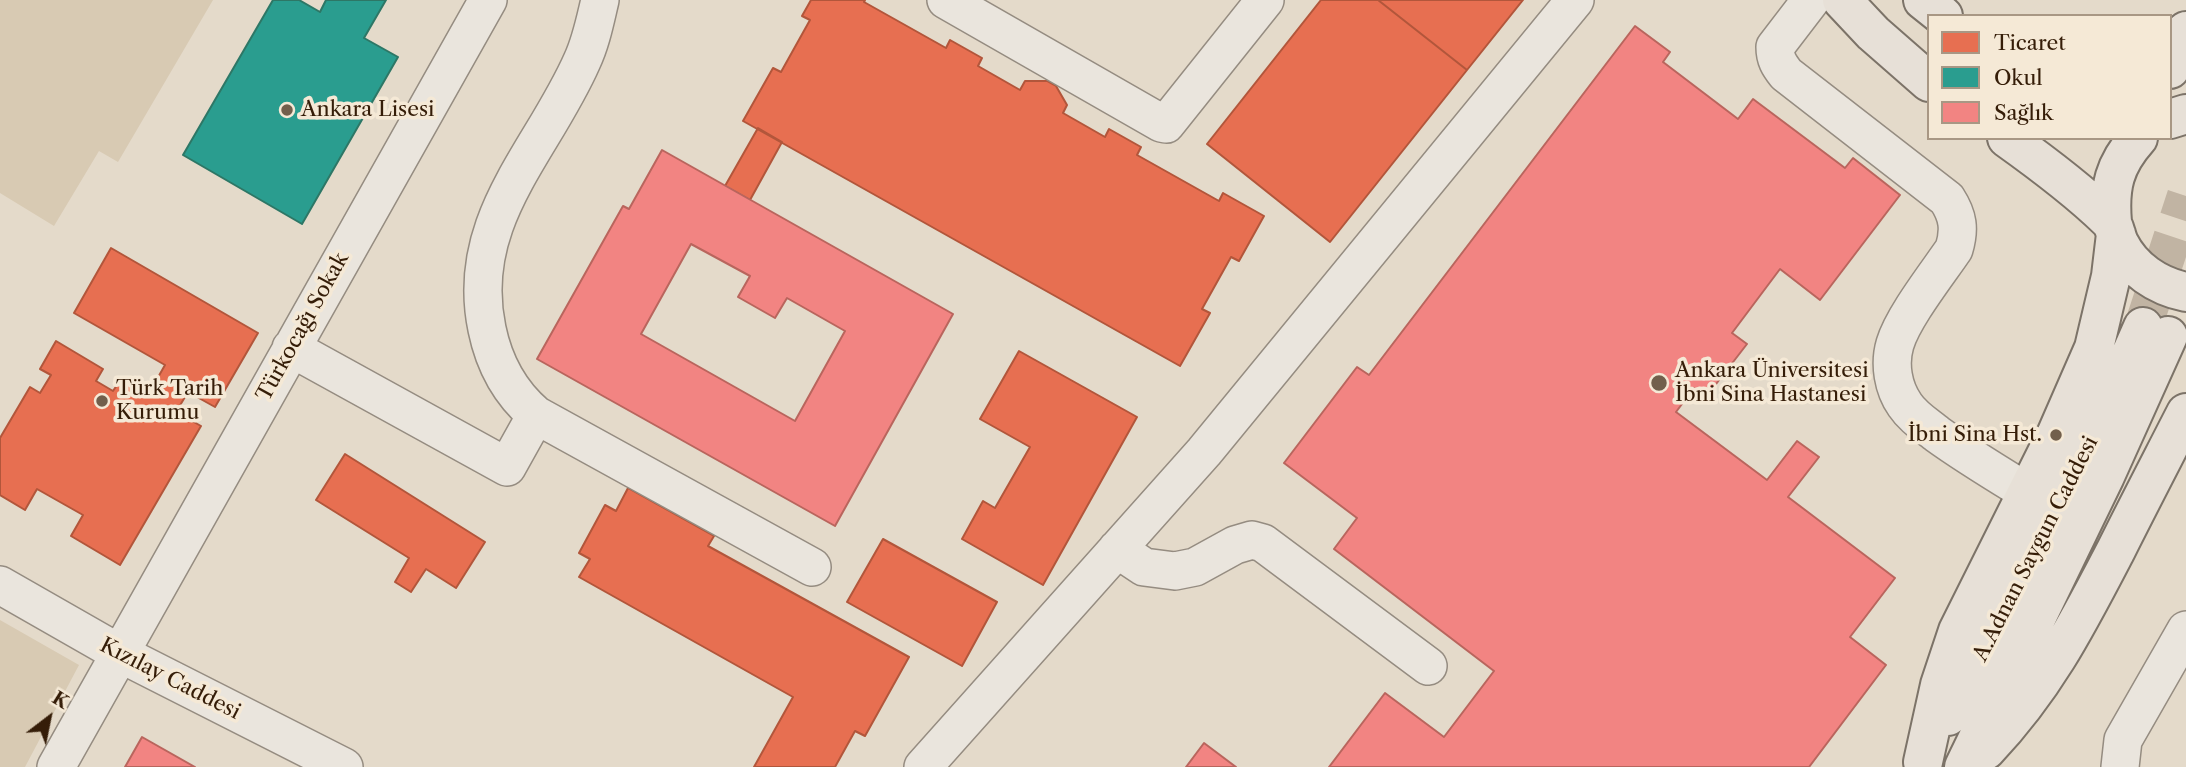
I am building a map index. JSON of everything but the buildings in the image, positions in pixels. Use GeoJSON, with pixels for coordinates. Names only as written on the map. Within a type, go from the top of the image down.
{"type":"FeatureCollection","features":[{"type":"Feature","properties":{"kind":"main road"},"geometry":{"type":"LineString","coordinates":[[1842,0],[1927,80]]}},
{"type":"Feature","properties":{"kind":"main road"},"geometry":{"type":"LineString","coordinates":[[1923,0],[1940,14]]}},
{"type":"Feature","properties":{"kind":"main road"},"geometry":{"type":"LineString","coordinates":[[2172,64],[2186,31]]}},
{"type":"Feature","properties":{"kind":"main road"},"geometry":{"type":"LineString","coordinates":[[2010,140],[2076,190],[2114,228],[2130,259],[2145,274],[2163,285],[2186,292]]}},
{"type":"Feature","properties":{"kind":"main road"},"geometry":{"type":"LineString","coordinates":[[1922,764],[1940,685],[1958,631],[2056,435],[2094,348],[2111,276],[2114,228],[2110,198],[2114,174],[2125,152],[2136,140]]}},
{"type":"Feature","properties":{"kind":"main road","name":"A.Adnan Saygun Caddesi"},"geometry":{"type":"LineString","coordinates":[[1922,764],[2018,589],[2076,474],[2156,331],[2105,476],[1964,767]]}},
{"type":"Feature","properties":{"kind":"main road"},"geometry":{"type":"LineString","coordinates":[[1970,767],[2014,721],[2043,682],[2077,625],[2186,413]]}},
{"type":"Feature","properties":{"kind":"street","name":"Türkocağı Sokak"},"geometry":{"type":"LineString","coordinates":[[56,767],[488,0]]}},
{"type":"Feature","properties":{"kind":"street"},"geometry":{"type":"LineString","coordinates":[[600,0],[583,61],[510,188],[488,244],[482,295],[497,365],[522,403],[536,415],[812,568]]}},
{"type":"Feature","properties":{"kind":"street"},"geometry":{"type":"LineString","coordinates":[[946,0],[1166,124],[1265,0]]}},
{"type":"Feature","properties":{"kind":"street"},"geometry":{"type":"LineString","coordinates":[[923,767],[1204,452],[1575,0]]}},
{"type":"Feature","properties":{"kind":"street"},"geometry":{"type":"LineString","coordinates":[[1811,0],[1775,47],[1779,65],[1786,74],[1947,199],[1958,223],[1954,249],[1901,329],[1894,345],[1892,365],[1898,392],[1919,420],[1965,455],[2027,492]]}},
{"type":"Feature","properties":{"kind":"street"},"geometry":{"type":"LineString","coordinates":[[291,348],[507,467],[536,415]]}},
{"type":"Feature","properties":{"kind":"street"},"geometry":{"type":"LineString","coordinates":[[1117,549],[1144,567],[1175,571],[1195,567],[1235,545],[1252,540],[1264,543],[1428,666]]}},
{"type":"Feature","properties":{"kind":"street","name":"Kızılay Caddesi"},"geometry":{"type":"LineString","coordinates":[[0,585],[119,653],[344,767]]}},
{"type":"Feature","properties":{"kind":"street"},"geometry":{"type":"LineString","coordinates":[[2120,767],[2123,740],[2186,630]]}},
{"type":"Feature","properties":{"kind":"shaded area"},"geometry":{"type":"Polygon","coordinates":[[[0,0],[213,0],[118,162],[99,151],[54,226],[0,193],[0,0]]]}},
{"type":"Feature","properties":{"kind":"shaded area"},"geometry":{"type":"Polygon","coordinates":[[[0,620],[79,665],[25,767],[0,767],[0,620]]]}},
{"type":"Feature","properties":{"kind":"tunnel"},"geometry":{"type":"LineString","coordinates":[[2143,327],[2186,196]]}},
{"type":"Feature","properties":{"kind":"place","name":"Ankara Lisesi"},"geometry":{"type":"Point","coordinates":[287,110]}},
{"type":"Feature","properties":{"kind":"place","name":"Ankara Üniversitesi İbni Sina Hastanesi"},"geometry":{"type":"Point","coordinates":[1659,383]}},
{"type":"Feature","properties":{"kind":"place","name":"Türk Tarih Kurumu"},"geometry":{"type":"Point","coordinates":[102,401]}},
{"type":"Feature","properties":{"kind":"place","name":"İbni Sina Hst."},"geometry":{"type":"Point","coordinates":[2056,435]}}]}
